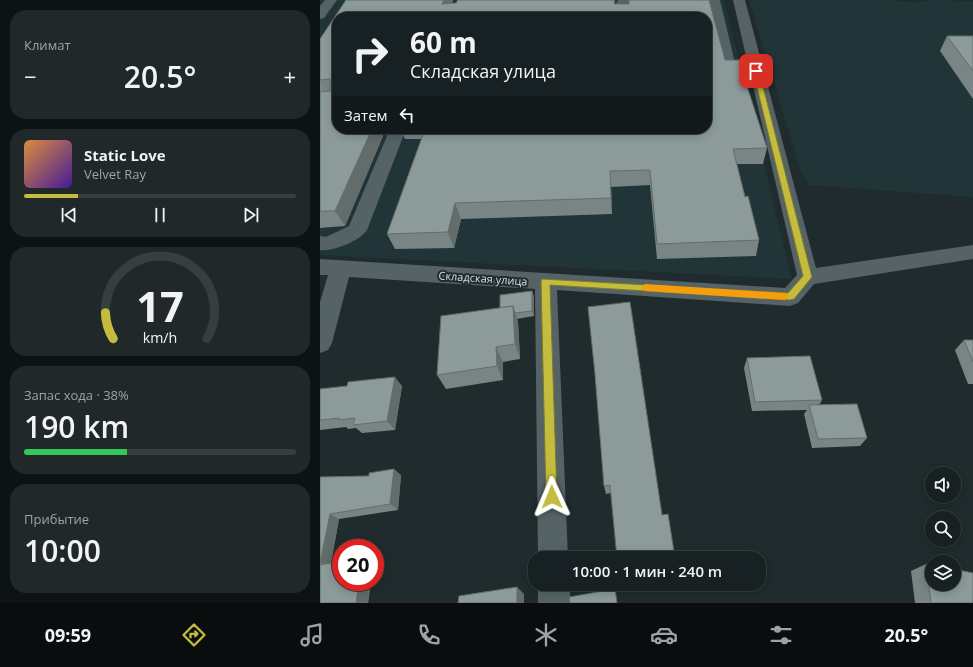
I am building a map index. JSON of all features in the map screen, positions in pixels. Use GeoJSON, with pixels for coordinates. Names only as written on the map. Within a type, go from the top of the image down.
{"type":"FeatureCollection","features":[{"type":"Feature","properties":{"kind":"street"},"geometry":{"type":"LineString","coordinates":[[320,0],[331,0]]}},
{"type":"Feature","properties":{"kind":"street"},"geometry":{"type":"LineString","coordinates":[[320,15],[331,0]]}},
{"type":"Feature","properties":{"kind":"street"},"geometry":{"type":"LineString","coordinates":[[622,12],[622,4],[624,0]]}},
{"type":"Feature","properties":{"kind":"street"},"geometry":{"type":"LineString","coordinates":[[714,0],[727,59]]}},
{"type":"Feature","properties":{"kind":"street"},"geometry":{"type":"LineString","coordinates":[[739,0],[808,277],[973,252]]}},
{"type":"Feature","properties":{"kind":"street"},"geometry":{"type":"LineString","coordinates":[[320,243],[328,244],[357,230],[396,134]]}},
{"type":"Feature","properties":{"kind":"street"},"geometry":{"type":"LineString","coordinates":[[320,344],[330,268]]}},
{"type":"Feature","properties":{"kind":"street","name":"Складская улица"},"geometry":{"type":"LineString","coordinates":[[330,268],[790,297],[808,277]]}},
{"type":"Feature","properties":{"kind":"street"},"geometry":{"type":"LineString","coordinates":[[546,282],[553,551]]}},
{"type":"Feature","properties":{"kind":"street"},"geometry":{"type":"LineString","coordinates":[[554,591],[554,603]]}},
{"type":"Feature","properties":{"kind":"shaded area"},"geometry":{"type":"Polygon","coordinates":[[[320,0],[724,0],[792,279],[320,255],[320,0]]]}},
{"type":"Feature","properties":{"kind":"shaded area"},"geometry":{"type":"Polygon","coordinates":[[[749,0],[887,0],[910,2],[924,2],[930,0],[973,1],[973,197],[809,185],[801,172],[749,0]]]}},
{"type":"Feature","properties":{"kind":"building"},"geometry":{"type":"Polygon","coordinates":[[[346,0],[444,0],[442,4],[456,3],[458,0],[614,0],[615,4],[629,4],[629,0],[709,0],[725,60],[751,60],[752,64],[743,74],[767,148],[733,149],[745,197],[748,196],[759,240],[657,244],[650,170],[610,171],[611,198],[455,203],[448,232],[387,234],[423,134],[712,134],[712,12],[338,12],[346,0]]]}},
{"type":"Feature","properties":{"kind":"building"},"geometry":{"type":"Polygon","coordinates":[[[332,21],[332,134],[370,134],[335,211],[320,211],[320,92],[330,91],[330,79],[320,80],[320,39],[332,21]]]}},
{"type":"Feature","properties":{"kind":"building"},"geometry":{"type":"Polygon","coordinates":[[[947,36],[973,36],[973,71],[947,36]]]}},
{"type":"Feature","properties":{"kind":"building"},"geometry":{"type":"Polygon","coordinates":[[[532,291],[532,311],[515,313],[513,306],[500,308],[500,295],[532,291]]]}},
{"type":"Feature","properties":{"kind":"building"},"geometry":{"type":"Polygon","coordinates":[[[630,302],[662,515],[668,514],[674,551],[616,551],[610,485],[604,486],[588,307],[630,302]]]}},
{"type":"Feature","properties":{"kind":"building"},"geometry":{"type":"Polygon","coordinates":[[[513,306],[515,344],[496,347],[497,366],[437,375],[441,316],[513,306]]]}},
{"type":"Feature","properties":{"kind":"building"},"geometry":{"type":"Polygon","coordinates":[[[964,340],[973,340],[973,362],[964,340]]]}},
{"type":"Feature","properties":{"kind":"building"},"geometry":{"type":"Polygon","coordinates":[[[810,356],[822,400],[755,402],[747,358],[810,356]]]}},
{"type":"Feature","properties":{"kind":"building"},"geometry":{"type":"Polygon","coordinates":[[[395,377],[387,421],[353,425],[355,418],[320,420],[320,389],[347,386],[348,382],[395,377]]]}},
{"type":"Feature","properties":{"kind":"building"},"geometry":{"type":"Polygon","coordinates":[[[857,404],[867,438],[818,439],[809,405],[857,404]]]}},
{"type":"Feature","properties":{"kind":"building"},"geometry":{"type":"Polygon","coordinates":[[[394,469],[390,504],[330,514],[320,563],[320,477],[369,476],[369,473],[394,469]]]}},
{"type":"Feature","properties":{"kind":"building"},"geometry":{"type":"Polygon","coordinates":[[[332,563],[332,591],[358,591],[356,603],[320,603],[320,565],[332,563]]]}},
{"type":"Feature","properties":{"kind":"building"},"geometry":{"type":"Polygon","coordinates":[[[961,570],[973,573],[973,603],[931,603],[929,591],[961,591],[961,570]]]}},
{"type":"Feature","properties":{"kind":"building"},"geometry":{"type":"Polygon","coordinates":[[[517,587],[517,603],[458,603],[459,596],[517,587]]]}},
{"type":"Feature","properties":{"kind":"building"},"geometry":{"type":"Polygon","coordinates":[[[604,591],[615,591],[617,603],[570,603],[569,597],[604,591]]]}},
{"type":"Feature","properties":{"kind":"slow traffic"},"geometry":{"type":"LineString","coordinates":[[645,288],[785,296]]}},
{"type":"Feature","properties":{"kind":"route"},"geometry":{"type":"LineString","coordinates":[[552,497],[546,282],[790,297],[808,277],[756,71]]}}]}
